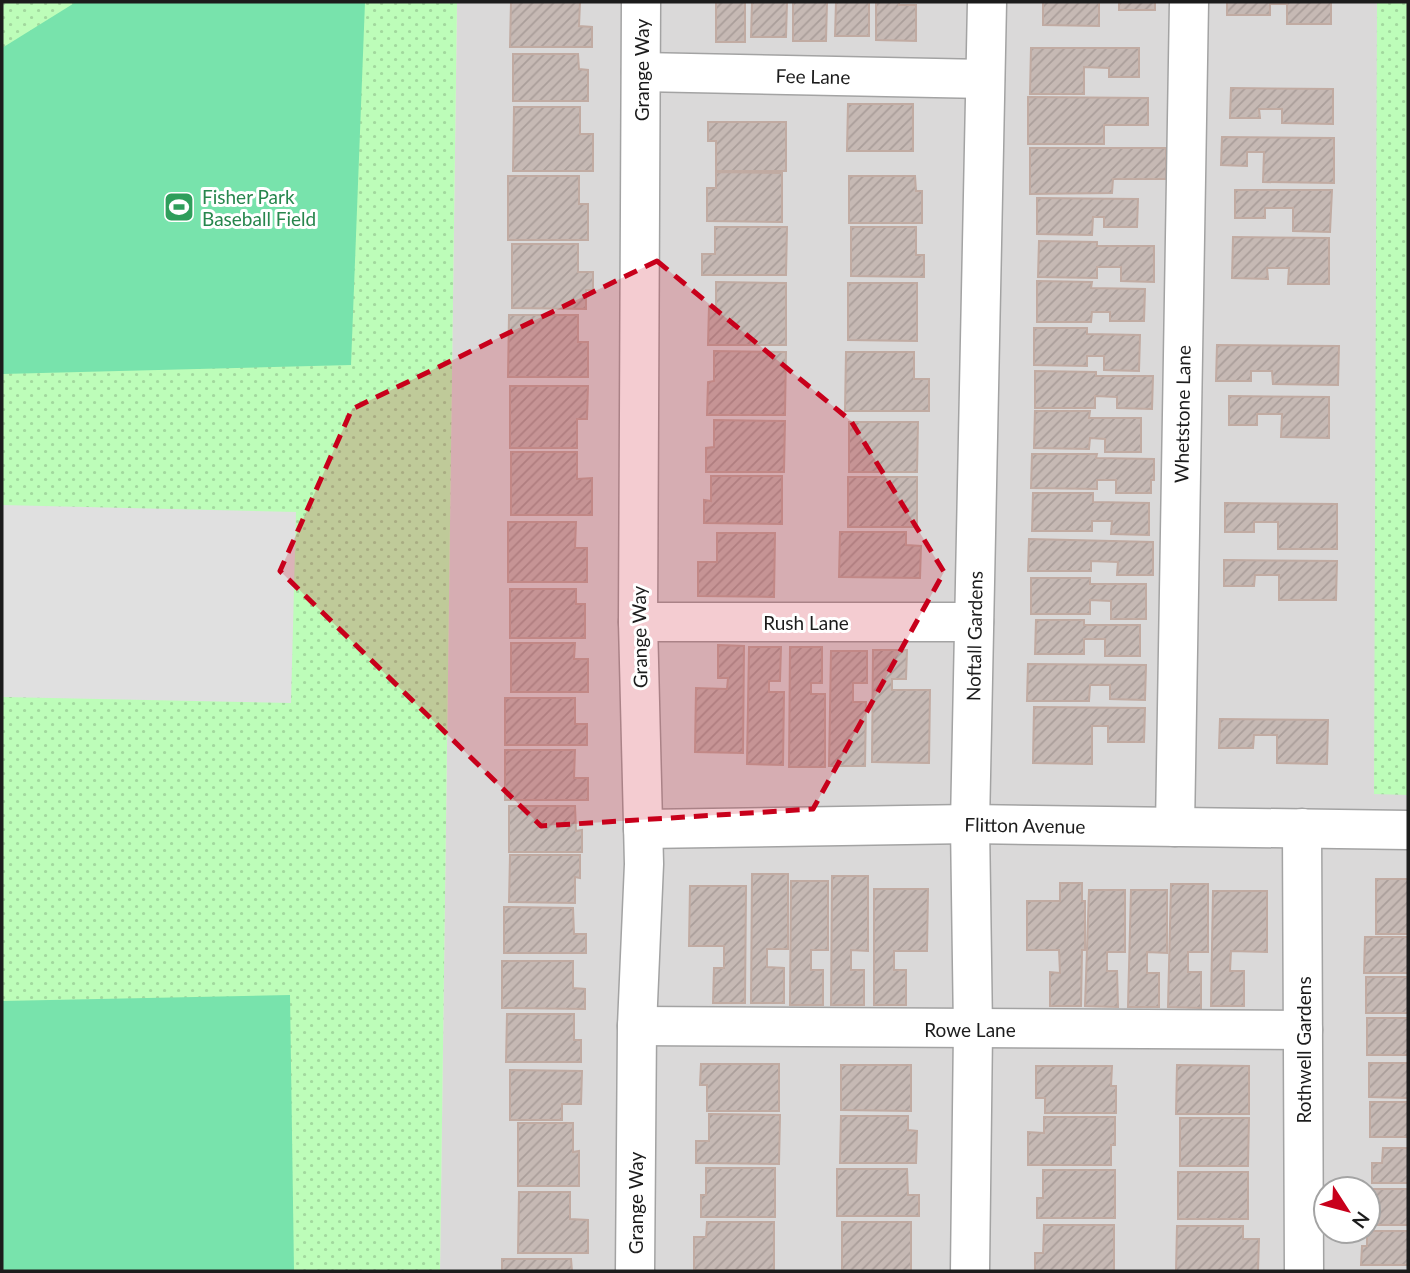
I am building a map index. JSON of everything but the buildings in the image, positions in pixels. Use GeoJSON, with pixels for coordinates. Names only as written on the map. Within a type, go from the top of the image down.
{"type":"FeatureCollection","features":[{"type":"Feature","properties":{"kind":"street","name":"Grange Way"},"geometry":{"type":"LineString","coordinates":[[635,1271],[637,1026],[645,864],[638,622],[641,2]]}},
{"type":"Feature","properties":{"kind":"street","name":"Noftall Gardens"},"geometry":{"type":"LineString","coordinates":[[970,1271],[973,1030],[970,824],[987,2]]}},
{"type":"Feature","properties":{"kind":"street","name":"Whetstone Lane"},"geometry":{"type":"LineString","coordinates":[[1175,827],[1189,2]]}},
{"type":"Feature","properties":{"kind":"street","name":"Fee Lane"},"geometry":{"type":"LineString","coordinates":[[641,72],[985,79]]}},
{"type":"Feature","properties":{"kind":"street","name":"Rush Lane"},"geometry":{"type":"LineString","coordinates":[[638,622],[974,622]]}},
{"type":"Feature","properties":{"kind":"street","name":"Flitton Avenue"},"geometry":{"type":"LineString","coordinates":[[643,829],[970,824],[1408,830]]}},
{"type":"Feature","properties":{"kind":"street","name":"Rothwell Gardens"},"geometry":{"type":"LineString","coordinates":[[1302,828],[1304,1271]]}},
{"type":"Feature","properties":{"kind":"street","name":"Rowe Lane"},"geometry":{"type":"LineString","coordinates":[[637,1026],[1303,1030]]}},
{"type":"Feature","properties":{"kind":"highlighted area"},"geometry":{"type":"Polygon","coordinates":[[[657,261],[851,421],[944,572],[813,809],[541,826],[280,571],[352,409],[657,261]]]}},
{"type":"Feature","properties":{"kind":"shaded area"},"geometry":{"type":"Polygon","coordinates":[[[457,2],[1408,2],[1408,1271],[440,1271],[457,2]]]}},
{"type":"Feature","properties":{"kind":"shaded area"},"geometry":{"type":"Polygon","coordinates":[[[2,505],[296,512],[291,703],[2,697],[2,505]]]}},
{"type":"Feature","properties":{"kind":"green space"},"geometry":{"type":"Polygon","coordinates":[[[2,2],[457,2],[440,1271],[2,1271],[2,2]]]}},
{"type":"Feature","properties":{"kind":"green space","name":"Fisher Park Baseball Field"},"geometry":{"type":"Polygon","coordinates":[[[76,2],[365,2],[351,365],[2,374],[2,48],[76,2]]]}},
{"type":"Feature","properties":{"kind":"green space"},"geometry":{"type":"Polygon","coordinates":[[[1377,2],[1408,2],[1408,795],[1374,794],[1377,2]]]}},
{"type":"Feature","properties":{"kind":"green space"},"geometry":{"type":"Polygon","coordinates":[[[290,995],[294,1271],[2,1271],[2,1001],[290,995]]]}},
{"type":"Feature","properties":{"kind":"place","name":"Fisher Park Baseball Field"},"geometry":{"type":"Point","coordinates":[179,207]}}]}
